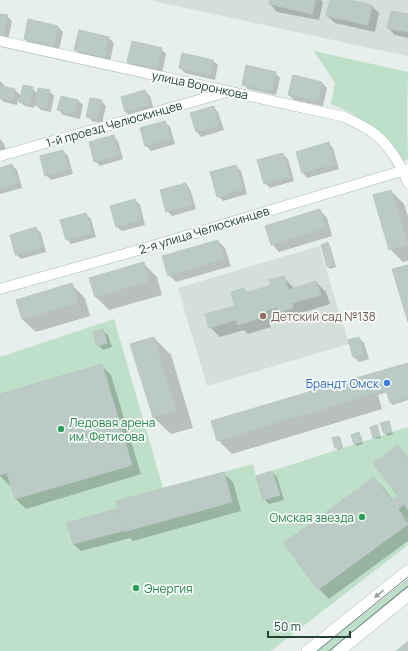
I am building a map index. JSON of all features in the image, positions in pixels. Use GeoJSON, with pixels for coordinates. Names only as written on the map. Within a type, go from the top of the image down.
{"type":"FeatureCollection","features":[{"type":"Feature","properties":{"kind":"main road"},"geometry":{"type":"LineString","coordinates":[[308,651],[408,571]]}},
{"type":"Feature","properties":{"kind":"main road"},"geometry":{"type":"LineString","coordinates":[[339,651],[408,595]]}},
{"type":"Feature","properties":{"kind":"street","name":"улица Воронкова"},"geometry":{"type":"LineString","coordinates":[[0,42],[345,117],[374,132],[406,170],[408,183]]}},
{"type":"Feature","properties":{"kind":"street","name":"1-й проезд Челюскинцев"},"geometry":{"type":"LineString","coordinates":[[0,156],[229,91]]}},
{"type":"Feature","properties":{"kind":"street","name":"2-я улица Челюскинцев"},"geometry":{"type":"LineString","coordinates":[[0,289],[142,249],[406,170]]}},
{"type":"Feature","properties":{"kind":"shaded area"},"geometry":{"type":"Polygon","coordinates":[[[149,0],[408,0],[408,56],[365,47],[149,0]]]}},
{"type":"Feature","properties":{"kind":"shaded area","name":"Детский сад №138"},"geometry":{"type":"Polygon","coordinates":[[[319,246],[349,344],[207,386],[178,288],[319,246]]]}},
{"type":"Feature","properties":{"kind":"green space"},"geometry":{"type":"Polygon","coordinates":[[[314,51],[408,72],[408,159],[401,162],[377,129],[349,112],[331,104],[335,83],[314,51]]]}},
{"type":"Feature","properties":{"kind":"green space"},"geometry":{"type":"Polygon","coordinates":[[[114,319],[163,488],[253,464],[256,476],[408,427],[408,545],[271,651],[0,651],[0,357],[114,319]]]}},
{"type":"Feature","properties":{"kind":"green space"},"geometry":{"type":"Polygon","coordinates":[[[408,576],[408,588],[330,651],[316,651],[408,576]]]}},
{"type":"Feature","properties":{"kind":"building"},"geometry":{"type":"Polygon","coordinates":[[[270,0],[315,0],[312,14],[269,4],[270,0]]]}},
{"type":"Feature","properties":{"kind":"building"},"geometry":{"type":"Polygon","coordinates":[[[330,0],[350,0],[372,5],[368,25],[326,16],[330,0]]]}},
{"type":"Feature","properties":{"kind":"building"},"geometry":{"type":"Polygon","coordinates":[[[391,11],[408,14],[408,32],[387,28],[391,11]]]}},
{"type":"Feature","properties":{"kind":"building"},"geometry":{"type":"Polygon","coordinates":[[[0,14],[8,15],[3,36],[0,35],[0,14]]]}},
{"type":"Feature","properties":{"kind":"building"},"geometry":{"type":"Polygon","coordinates":[[[28,19],[58,26],[54,46],[24,39],[28,19]]]}},
{"type":"Feature","properties":{"kind":"building"},"geometry":{"type":"Polygon","coordinates":[[[79,30],[109,37],[105,57],[74,50],[79,30]]]}},
{"type":"Feature","properties":{"kind":"building"},"geometry":{"type":"Polygon","coordinates":[[[132,41],[162,48],[157,69],[127,62],[132,41]]]}},
{"type":"Feature","properties":{"kind":"building"},"geometry":{"type":"Polygon","coordinates":[[[182,53],[213,60],[210,75],[179,68],[182,53]]]}},
{"type":"Feature","properties":{"kind":"building"},"geometry":{"type":"Polygon","coordinates":[[[246,65],[276,72],[272,91],[242,85],[246,65]]]}},
{"type":"Feature","properties":{"kind":"building"},"geometry":{"type":"Polygon","coordinates":[[[293,75],[322,82],[318,101],[288,95],[293,75]]]}},
{"type":"Feature","properties":{"kind":"building"},"geometry":{"type":"Polygon","coordinates":[[[23,85],[33,87],[29,104],[19,102],[23,85]]]}},
{"type":"Feature","properties":{"kind":"building"},"geometry":{"type":"Polygon","coordinates":[[[1,86],[15,89],[12,101],[0,98],[1,86]]]}},
{"type":"Feature","properties":{"kind":"building"},"geometry":{"type":"Polygon","coordinates":[[[38,88],[50,90],[46,108],[35,105],[38,88]]]}},
{"type":"Feature","properties":{"kind":"building"},"geometry":{"type":"Polygon","coordinates":[[[145,90],[150,105],[125,112],[121,97],[145,90]]]}},
{"type":"Feature","properties":{"kind":"building"},"geometry":{"type":"Polygon","coordinates":[[[61,96],[78,100],[75,114],[57,110],[61,96]]]}},
{"type":"Feature","properties":{"kind":"building"},"geometry":{"type":"Polygon","coordinates":[[[90,98],[102,100],[97,119],[86,117],[90,98]]]}},
{"type":"Feature","properties":{"kind":"building"},"geometry":{"type":"Polygon","coordinates":[[[214,106],[219,126],[196,132],[190,113],[214,106]]]}},
{"type":"Feature","properties":{"kind":"building"},"geometry":{"type":"Polygon","coordinates":[[[165,121],[171,139],[145,146],[140,128],[165,121]]]}},
{"type":"Feature","properties":{"kind":"building"},"geometry":{"type":"Polygon","coordinates":[[[114,135],[119,155],[94,162],[89,142],[114,135]]]}},
{"type":"Feature","properties":{"kind":"building"},"geometry":{"type":"Polygon","coordinates":[[[329,142],[335,164],[302,173],[296,152],[329,142]]]}},
{"type":"Feature","properties":{"kind":"building"},"geometry":{"type":"Polygon","coordinates":[[[63,150],[69,169],[45,176],[40,156],[63,150]]]}},
{"type":"Feature","properties":{"kind":"building"},"geometry":{"type":"Polygon","coordinates":[[[283,153],[290,177],[264,184],[257,160],[283,153]]]}},
{"type":"Feature","properties":{"kind":"building"},"geometry":{"type":"Polygon","coordinates":[[[12,164],[18,183],[0,188],[0,168],[12,164]]]}},
{"type":"Feature","properties":{"kind":"building"},"geometry":{"type":"Polygon","coordinates":[[[236,165],[243,189],[217,197],[210,172],[236,165]]]}},
{"type":"Feature","properties":{"kind":"building"},"geometry":{"type":"Polygon","coordinates":[[[186,183],[192,205],[166,212],[160,190],[186,183]]]}},
{"type":"Feature","properties":{"kind":"building"},"geometry":{"type":"Polygon","coordinates":[[[391,190],[408,244],[389,250],[373,195],[391,190]]]}},
{"type":"Feature","properties":{"kind":"building"},"geometry":{"type":"Polygon","coordinates":[[[135,199],[141,220],[116,227],[110,206],[135,199]]]}},
{"type":"Feature","properties":{"kind":"building"},"geometry":{"type":"Polygon","coordinates":[[[320,209],[326,228],[271,245],[265,226],[320,209]]]}},
{"type":"Feature","properties":{"kind":"building"},"geometry":{"type":"Polygon","coordinates":[[[86,213],[92,233],[66,240],[60,220],[86,213]]]}},
{"type":"Feature","properties":{"kind":"building"},"geometry":{"type":"Polygon","coordinates":[[[36,227],[42,247],[15,255],[10,235],[36,227]]]}},
{"type":"Feature","properties":{"kind":"building"},"geometry":{"type":"Polygon","coordinates":[[[218,240],[224,259],[168,276],[162,256],[218,240]]]}},
{"type":"Feature","properties":{"kind":"building"},"geometry":{"type":"Polygon","coordinates":[[[328,242],[335,265],[327,267],[321,245],[328,242]]]}},
{"type":"Feature","properties":{"kind":"building"},"geometry":{"type":"Polygon","coordinates":[[[144,262],[149,281],[95,297],[89,278],[144,262]]]}},
{"type":"Feature","properties":{"kind":"building"},"geometry":{"type":"Polygon","coordinates":[[[408,265],[408,322],[392,269],[408,265]]]}},
{"type":"Feature","properties":{"kind":"building"},"geometry":{"type":"Polygon","coordinates":[[[284,276],[288,290],[316,281],[321,295],[292,303],[293,308],[279,312],[277,307],[260,313],[262,317],[238,325],[236,320],[209,328],[205,314],[235,306],[231,292],[244,288],[246,293],[271,285],[269,280],[284,276]]]}},
{"type":"Feature","properties":{"kind":"building"},"geometry":{"type":"Polygon","coordinates":[[[72,283],[78,303],[22,319],[16,300],[72,283]]]}},
{"type":"Feature","properties":{"kind":"building"},"geometry":{"type":"Polygon","coordinates":[[[103,329],[107,343],[97,346],[93,332],[103,329]]]}},
{"type":"Feature","properties":{"kind":"building"},"geometry":{"type":"Polygon","coordinates":[[[154,337],[176,410],[153,417],[130,344],[154,337]]]}},
{"type":"Feature","properties":{"kind":"building"},"geometry":{"type":"Polygon","coordinates":[[[359,337],[364,354],[353,357],[348,340],[359,337]]]}},
{"type":"Feature","properties":{"kind":"building","name":"Брандт Омск"},"geometry":{"type":"Polygon","coordinates":[[[408,363],[408,398],[390,403],[386,390],[369,395],[363,376],[408,363]]]}},
{"type":"Feature","properties":{"kind":"building","name":"Ледовая арена им. Фетисова"},"geometry":{"type":"Polygon","coordinates":[[[102,364],[132,465],[15,499],[7,473],[0,475],[0,394],[102,364]]]}},
{"type":"Feature","properties":{"kind":"building"},"geometry":{"type":"Polygon","coordinates":[[[363,376],[369,395],[217,441],[211,421],[363,376]]]}},
{"type":"Feature","properties":{"kind":"building"},"geometry":{"type":"Polygon","coordinates":[[[389,421],[392,432],[384,434],[380,423],[389,421]]]}},
{"type":"Feature","properties":{"kind":"building"},"geometry":{"type":"Polygon","coordinates":[[[377,425],[380,436],[373,438],[370,427],[377,425]]]}},
{"type":"Feature","properties":{"kind":"building"},"geometry":{"type":"Polygon","coordinates":[[[359,432],[362,442],[354,444],[351,435],[359,432]]]}},
{"type":"Feature","properties":{"kind":"building"},"geometry":{"type":"Polygon","coordinates":[[[339,436],[342,446],[335,448],[332,438],[339,436]]]}},
{"type":"Feature","properties":{"kind":"building","name":"Омская звезда"},"geometry":{"type":"Polygon","coordinates":[[[398,445],[408,459],[408,510],[404,504],[398,509],[408,524],[318,590],[284,543],[374,477],[392,501],[398,496],[373,463],[398,445]]]}},
{"type":"Feature","properties":{"kind":"building"},"geometry":{"type":"Polygon","coordinates":[[[272,471],[280,495],[263,500],[256,476],[272,471]]]}},
{"type":"Feature","properties":{"kind":"building"},"geometry":{"type":"Polygon","coordinates":[[[224,472],[232,502],[123,532],[116,509],[118,509],[116,501],[224,472]]]}},
{"type":"Feature","properties":{"kind":"building"},"geometry":{"type":"Polygon","coordinates":[[[116,509],[122,531],[73,544],[67,523],[116,509]]]}},
{"type":"Feature","properties":{"kind":"building"},"geometry":{"type":"Polygon","coordinates":[[[408,641],[408,651],[396,651],[408,641]]]}},
{"type":"Feature","properties":{"kind":"tram line"},"geometry":{"type":"LineString","coordinates":[[317,651],[408,577]]}},
{"type":"Feature","properties":{"kind":"tram line"},"geometry":{"type":"LineString","coordinates":[[329,651],[408,586]]}},
{"type":"Feature","properties":{"kind":"place","name":"Детский сад №138"},"geometry":{"type":"Point","coordinates":[263,316]}},
{"type":"Feature","properties":{"kind":"place","name":"Брандт Омск"},"geometry":{"type":"Point","coordinates":[387,383]}},
{"type":"Feature","properties":{"kind":"place","name":"Ледовая арена им. Фетисова"},"geometry":{"type":"Point","coordinates":[61,429]}},
{"type":"Feature","properties":{"kind":"place","name":"Омская звезда"},"geometry":{"type":"Point","coordinates":[362,517]}},
{"type":"Feature","properties":{"kind":"place","name":"Энергия"},"geometry":{"type":"Point","coordinates":[136,588]}}]}
